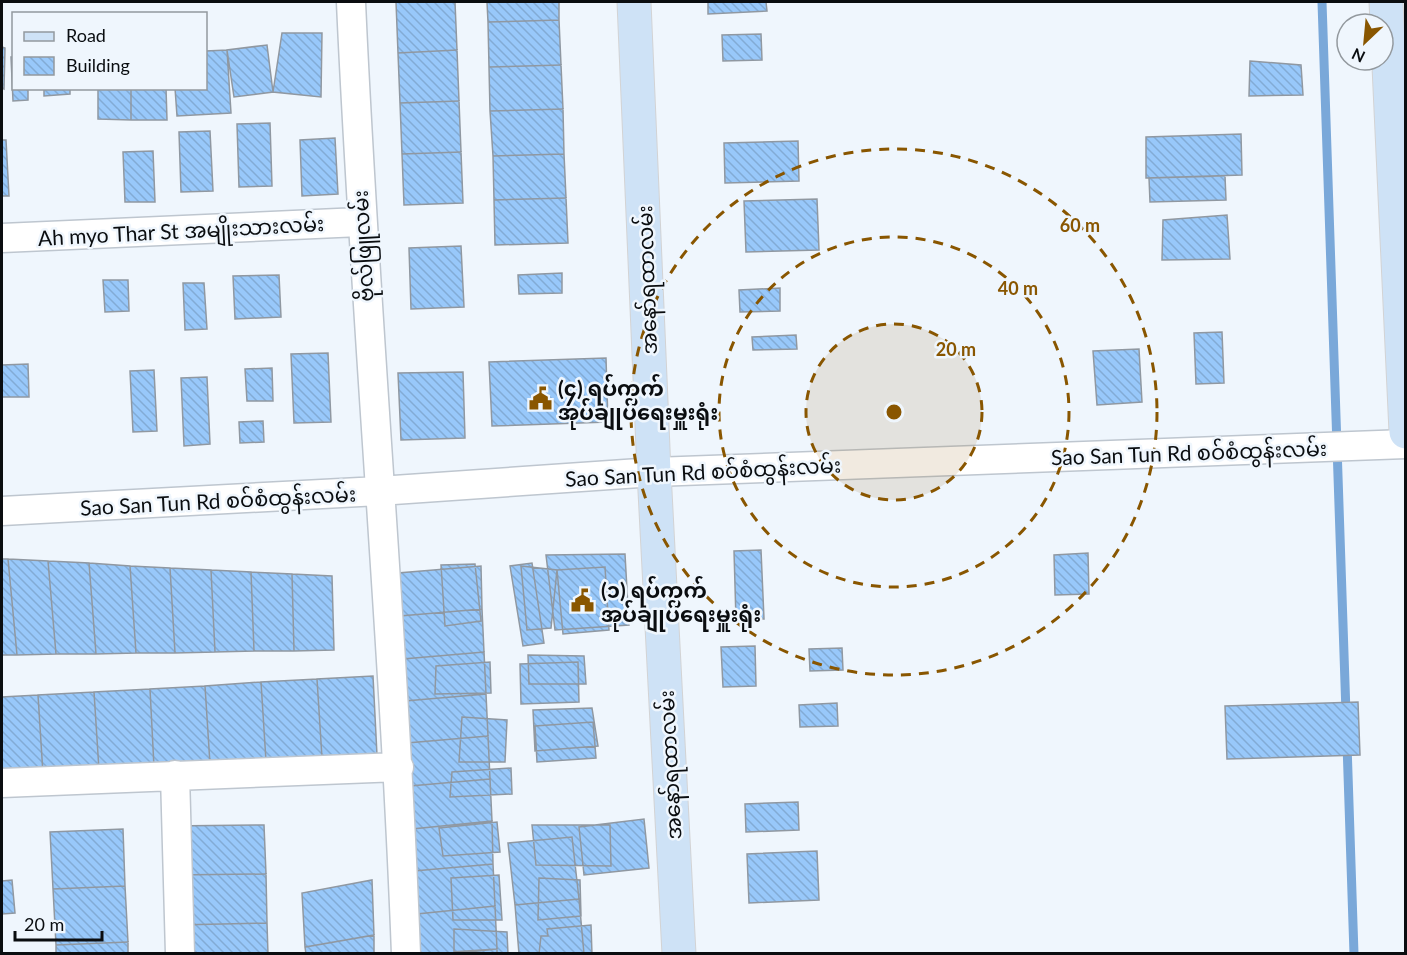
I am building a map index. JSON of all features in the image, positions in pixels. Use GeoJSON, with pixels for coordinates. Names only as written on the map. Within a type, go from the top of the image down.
{"type":"FeatureCollection","features":[{"type":"Feature","properties":{"kind":"main road","name":"အနော်ရထာလမ်း"},"geometry":{"type":"LineString","coordinates":[[634,2],[654,472],[679,954]]}},
{"type":"Feature","properties":{"kind":"main road"},"geometry":{"type":"LineString","coordinates":[[1386,2],[1406,432]]}},
{"type":"Feature","properties":{"kind":"street","name":"ဗိုလ်ဖြူလမ်း"},"geometry":{"type":"LineString","coordinates":[[351,2],[360,222],[399,766],[406,954]]}},
{"type":"Feature","properties":{"kind":"street","name":"Ah myo Thar St အမျိုးသားလမ်း"},"geometry":{"type":"LineString","coordinates":[[2,238],[360,222]]}},
{"type":"Feature","properties":{"kind":"street","name":"Sao San Tun Rd စဝ်စံထွန်းလမ်း"},"geometry":{"type":"LineString","coordinates":[[2,511],[379,491],[654,472],[1406,444]]}},
{"type":"Feature","properties":{"kind":"street"},"geometry":{"type":"LineString","coordinates":[[2,783],[399,766]]}},
{"type":"Feature","properties":{"kind":"street"},"geometry":{"type":"LineString","coordinates":[[175,775],[180,954]]}},
{"type":"Feature","properties":{"kind":"building"},"geometry":{"type":"Polygon","coordinates":[[[396,2],[455,2],[457,50],[398,53],[396,2]]]}},
{"type":"Feature","properties":{"kind":"building"},"geometry":{"type":"Polygon","coordinates":[[[487,2],[559,2],[559,20],[488,22],[487,2]]]}},
{"type":"Feature","properties":{"kind":"building"},"geometry":{"type":"Polygon","coordinates":[[[708,2],[766,2],[767,11],[708,14],[708,2]]]}},
{"type":"Feature","properties":{"kind":"building"},"geometry":{"type":"Polygon","coordinates":[[[559,20],[561,65],[489,67],[488,22],[559,20]]]}},
{"type":"Feature","properties":{"kind":"building"},"geometry":{"type":"Polygon","coordinates":[[[282,33],[322,33],[321,97],[273,92],[282,33]]]}},
{"type":"Feature","properties":{"kind":"building"},"geometry":{"type":"Polygon","coordinates":[[[761,34],[762,60],[723,61],[722,35],[761,34]]]}},
{"type":"Feature","properties":{"kind":"building"},"geometry":{"type":"Polygon","coordinates":[[[267,45],[273,92],[234,97],[227,50],[267,45]]]}},
{"type":"Feature","properties":{"kind":"building"},"geometry":{"type":"Polygon","coordinates":[[[2,47],[5,48],[4,89],[2,88],[2,47]]]}},
{"type":"Feature","properties":{"kind":"building"},"geometry":{"type":"Polygon","coordinates":[[[227,50],[231,113],[177,116],[175,90],[207,90],[207,51],[227,50]]]}},
{"type":"Feature","properties":{"kind":"building"},"geometry":{"type":"Polygon","coordinates":[[[457,50],[459,101],[400,103],[398,53],[457,50]]]}},
{"type":"Feature","properties":{"kind":"building"},"geometry":{"type":"Polygon","coordinates":[[[1250,61],[1301,65],[1303,95],[1249,96],[1250,61]]]}},
{"type":"Feature","properties":{"kind":"building"},"geometry":{"type":"Polygon","coordinates":[[[561,65],[563,109],[490,111],[489,67],[561,65]]]}},
{"type":"Feature","properties":{"kind":"building"},"geometry":{"type":"Polygon","coordinates":[[[12,90],[28,90],[28,100],[13,101],[12,90]]]}},
{"type":"Feature","properties":{"kind":"building"},"geometry":{"type":"Polygon","coordinates":[[[44,90],[70,90],[70,94],[44,96],[44,90]]]}},
{"type":"Feature","properties":{"kind":"building"},"geometry":{"type":"Polygon","coordinates":[[[98,90],[131,90],[131,120],[98,119],[98,90]]]}},
{"type":"Feature","properties":{"kind":"building"},"geometry":{"type":"Polygon","coordinates":[[[131,90],[166,90],[167,120],[131,120],[131,90]]]}},
{"type":"Feature","properties":{"kind":"building"},"geometry":{"type":"Polygon","coordinates":[[[459,101],[461,152],[402,154],[400,103],[459,101]]]}},
{"type":"Feature","properties":{"kind":"building"},"geometry":{"type":"Polygon","coordinates":[[[563,109],[564,154],[493,156],[490,111],[563,109]]]}},
{"type":"Feature","properties":{"kind":"building"},"geometry":{"type":"Polygon","coordinates":[[[270,123],[272,186],[239,187],[237,124],[270,123]]]}},
{"type":"Feature","properties":{"kind":"building"},"geometry":{"type":"Polygon","coordinates":[[[210,131],[213,191],[181,192],[179,132],[210,131]]]}},
{"type":"Feature","properties":{"kind":"building"},"geometry":{"type":"Polygon","coordinates":[[[1241,134],[1242,175],[1146,178],[1146,137],[1241,134]]]}},
{"type":"Feature","properties":{"kind":"building"},"geometry":{"type":"Polygon","coordinates":[[[335,138],[338,194],[302,196],[300,140],[335,138]]]}},
{"type":"Feature","properties":{"kind":"building"},"geometry":{"type":"Polygon","coordinates":[[[2,140],[6,140],[9,196],[2,196],[2,140]]]}},
{"type":"Feature","properties":{"kind":"building"},"geometry":{"type":"Polygon","coordinates":[[[798,141],[799,181],[725,183],[724,143],[798,141]]]}},
{"type":"Feature","properties":{"kind":"building"},"geometry":{"type":"Polygon","coordinates":[[[153,151],[155,202],[125,202],[123,152],[153,151]]]}},
{"type":"Feature","properties":{"kind":"building"},"geometry":{"type":"Polygon","coordinates":[[[461,152],[463,203],[404,205],[402,154],[461,152]]]}},
{"type":"Feature","properties":{"kind":"building"},"geometry":{"type":"Polygon","coordinates":[[[564,154],[566,198],[494,200],[493,156],[564,154]]]}},
{"type":"Feature","properties":{"kind":"building"},"geometry":{"type":"Polygon","coordinates":[[[1225,176],[1226,200],[1150,202],[1149,178],[1225,176]]]}},
{"type":"Feature","properties":{"kind":"building"},"geometry":{"type":"Polygon","coordinates":[[[566,198],[568,243],[495,245],[494,200],[566,198]]]}},
{"type":"Feature","properties":{"kind":"building"},"geometry":{"type":"Polygon","coordinates":[[[817,199],[819,250],[746,252],[744,201],[817,199]]]}},
{"type":"Feature","properties":{"kind":"building"},"geometry":{"type":"Polygon","coordinates":[[[1227,215],[1230,259],[1162,260],[1163,220],[1227,215]]]}},
{"type":"Feature","properties":{"kind":"building"},"geometry":{"type":"Polygon","coordinates":[[[461,246],[464,307],[411,309],[409,248],[461,246]]]}},
{"type":"Feature","properties":{"kind":"building"},"geometry":{"type":"Polygon","coordinates":[[[562,273],[562,293],[519,294],[518,275],[562,273]]]}},
{"type":"Feature","properties":{"kind":"building"},"geometry":{"type":"Polygon","coordinates":[[[279,275],[281,317],[235,319],[233,276],[279,275]]]}},
{"type":"Feature","properties":{"kind":"building"},"geometry":{"type":"Polygon","coordinates":[[[103,280],[128,280],[129,311],[105,312],[103,280]]]}},
{"type":"Feature","properties":{"kind":"building"},"geometry":{"type":"Polygon","coordinates":[[[183,283],[204,283],[207,329],[185,330],[183,283]]]}},
{"type":"Feature","properties":{"kind":"building"},"geometry":{"type":"Polygon","coordinates":[[[780,288],[780,311],[740,312],[739,290],[780,288]]]}},
{"type":"Feature","properties":{"kind":"building"},"geometry":{"type":"Polygon","coordinates":[[[1222,332],[1224,383],[1196,384],[1194,333],[1222,332]]]}},
{"type":"Feature","properties":{"kind":"building"},"geometry":{"type":"Polygon","coordinates":[[[796,335],[797,349],[753,350],[752,337],[796,335]]]}},
{"type":"Feature","properties":{"kind":"building"},"geometry":{"type":"Polygon","coordinates":[[[1139,349],[1142,402],[1097,405],[1093,351],[1139,349]]]}},
{"type":"Feature","properties":{"kind":"building"},"geometry":{"type":"Polygon","coordinates":[[[328,353],[331,422],[294,423],[291,354],[328,353]]]}},
{"type":"Feature","properties":{"kind":"building"},"geometry":{"type":"Polygon","coordinates":[[[606,358],[608,422],[492,426],[489,362],[606,358]]]}},
{"type":"Feature","properties":{"kind":"building"},"geometry":{"type":"Polygon","coordinates":[[[28,364],[29,397],[2,397],[2,365],[28,364]]]}},
{"type":"Feature","properties":{"kind":"building"},"geometry":{"type":"Polygon","coordinates":[[[272,368],[273,401],[247,401],[245,369],[272,368]]]}},
{"type":"Feature","properties":{"kind":"building"},"geometry":{"type":"Polygon","coordinates":[[[154,370],[157,431],[133,432],[130,371],[154,370]]]}},
{"type":"Feature","properties":{"kind":"building"},"geometry":{"type":"Polygon","coordinates":[[[463,372],[465,438],[401,440],[398,373],[463,372]]]}},
{"type":"Feature","properties":{"kind":"building"},"geometry":{"type":"Polygon","coordinates":[[[207,377],[210,444],[184,446],[181,378],[207,377]]]}},
{"type":"Feature","properties":{"kind":"building"},"geometry":{"type":"Polygon","coordinates":[[[263,421],[264,442],[240,443],[239,422],[263,421]]]}},
{"type":"Feature","properties":{"kind":"building"},"geometry":{"type":"Polygon","coordinates":[[[761,550],[764,619],[736,620],[734,551],[761,550]]]}},
{"type":"Feature","properties":{"kind":"building"},"geometry":{"type":"Polygon","coordinates":[[[1088,553],[1089,594],[1055,595],[1054,555],[1088,553]]]}},
{"type":"Feature","properties":{"kind":"building"},"geometry":{"type":"Polygon","coordinates":[[[625,554],[629,625],[555,630],[546,555],[625,554]]]}},
{"type":"Feature","properties":{"kind":"building"},"geometry":{"type":"Polygon","coordinates":[[[2,559],[8,559],[17,655],[2,655],[2,559]]]}},
{"type":"Feature","properties":{"kind":"building"},"geometry":{"type":"Polygon","coordinates":[[[8,559],[48,561],[56,654],[17,655],[8,559]]]}},
{"type":"Feature","properties":{"kind":"building"},"geometry":{"type":"Polygon","coordinates":[[[48,561],[89,563],[96,654],[56,654],[48,561]]]}},
{"type":"Feature","properties":{"kind":"building"},"geometry":{"type":"Polygon","coordinates":[[[89,563],[130,566],[136,653],[96,654],[89,563]]]}},
{"type":"Feature","properties":{"kind":"building"},"geometry":{"type":"Polygon","coordinates":[[[532,563],[544,643],[523,646],[510,566],[532,563]]]}},
{"type":"Feature","properties":{"kind":"building"},"geometry":{"type":"Polygon","coordinates":[[[475,564],[481,621],[445,626],[441,565],[475,564]]]}},
{"type":"Feature","properties":{"kind":"building"},"geometry":{"type":"Polygon","coordinates":[[[130,566],[170,568],[175,653],[136,653],[130,566]]]}},
{"type":"Feature","properties":{"kind":"building"},"geometry":{"type":"Polygon","coordinates":[[[481,566],[482,609],[400,616],[398,573],[481,566]]]}},
{"type":"Feature","properties":{"kind":"building"},"geometry":{"type":"Polygon","coordinates":[[[521,566],[557,570],[551,628],[527,630],[521,566]]]}},
{"type":"Feature","properties":{"kind":"building"},"geometry":{"type":"Polygon","coordinates":[[[605,567],[609,630],[563,634],[557,570],[605,567]]]}},
{"type":"Feature","properties":{"kind":"building"},"geometry":{"type":"Polygon","coordinates":[[[170,568],[211,570],[215,652],[175,653],[170,568]]]}},
{"type":"Feature","properties":{"kind":"building"},"geometry":{"type":"Polygon","coordinates":[[[211,570],[251,572],[254,651],[215,652],[211,570]]]}},
{"type":"Feature","properties":{"kind":"building"},"geometry":{"type":"Polygon","coordinates":[[[251,572],[292,574],[294,651],[254,651],[251,572]]]}},
{"type":"Feature","properties":{"kind":"building"},"geometry":{"type":"Polygon","coordinates":[[[292,574],[332,576],[334,650],[294,651],[292,574]]]}},
{"type":"Feature","properties":{"kind":"building"},"geometry":{"type":"Polygon","coordinates":[[[482,609],[484,652],[403,659],[400,616],[482,609]]]}},
{"type":"Feature","properties":{"kind":"building"},"geometry":{"type":"Polygon","coordinates":[[[755,646],[756,686],[723,687],[721,647],[755,646]]]}},
{"type":"Feature","properties":{"kind":"building"},"geometry":{"type":"Polygon","coordinates":[[[842,648],[843,670],[810,671],[809,649],[842,648]]]}},
{"type":"Feature","properties":{"kind":"building"},"geometry":{"type":"Polygon","coordinates":[[[484,652],[486,694],[405,701],[403,659],[484,652]]]}},
{"type":"Feature","properties":{"kind":"building"},"geometry":{"type":"Polygon","coordinates":[[[528,655],[584,656],[586,684],[529,684],[528,655]]]}},
{"type":"Feature","properties":{"kind":"building"},"geometry":{"type":"Polygon","coordinates":[[[490,662],[491,693],[435,694],[436,666],[490,662]]]}},
{"type":"Feature","properties":{"kind":"building"},"geometry":{"type":"Polygon","coordinates":[[[578,662],[579,702],[521,704],[520,664],[578,662]]]}},
{"type":"Feature","properties":{"kind":"building"},"geometry":{"type":"Polygon","coordinates":[[[373,676],[377,755],[322,758],[317,679],[373,676]]]}},
{"type":"Feature","properties":{"kind":"building"},"geometry":{"type":"Polygon","coordinates":[[[317,679],[322,758],[266,761],[261,682],[317,679]]]}},
{"type":"Feature","properties":{"kind":"building"},"geometry":{"type":"Polygon","coordinates":[[[261,682],[266,761],[210,764],[205,686],[261,682]]]}},
{"type":"Feature","properties":{"kind":"building"},"geometry":{"type":"Polygon","coordinates":[[[205,686],[210,764],[154,767],[150,689],[205,686]]]}},
{"type":"Feature","properties":{"kind":"building"},"geometry":{"type":"Polygon","coordinates":[[[150,689],[154,767],[99,770],[94,692],[150,689]]]}},
{"type":"Feature","properties":{"kind":"building"},"geometry":{"type":"Polygon","coordinates":[[[94,692],[99,770],[43,774],[38,695],[94,692]]]}},
{"type":"Feature","properties":{"kind":"building"},"geometry":{"type":"Polygon","coordinates":[[[486,694],[488,736],[407,743],[405,701],[486,694]]]}},
{"type":"Feature","properties":{"kind":"building"},"geometry":{"type":"Polygon","coordinates":[[[38,695],[43,774],[2,776],[2,697],[38,695]]]}},
{"type":"Feature","properties":{"kind":"building"},"geometry":{"type":"Polygon","coordinates":[[[1358,702],[1360,755],[1227,759],[1225,706],[1358,702]]]}},
{"type":"Feature","properties":{"kind":"building"},"geometry":{"type":"Polygon","coordinates":[[[837,703],[838,726],[800,727],[799,705],[837,703]]]}},
{"type":"Feature","properties":{"kind":"building"},"geometry":{"type":"Polygon","coordinates":[[[592,708],[598,746],[535,751],[533,710],[592,708]]]}},
{"type":"Feature","properties":{"kind":"building"},"geometry":{"type":"Polygon","coordinates":[[[462,717],[507,720],[505,762],[459,762],[462,717]]]}},
{"type":"Feature","properties":{"kind":"building"},"geometry":{"type":"Polygon","coordinates":[[[593,722],[596,758],[537,762],[535,726],[593,722]]]}},
{"type":"Feature","properties":{"kind":"building"},"geometry":{"type":"Polygon","coordinates":[[[488,736],[490,779],[410,786],[407,743],[488,736]]]}},
{"type":"Feature","properties":{"kind":"building"},"geometry":{"type":"Polygon","coordinates":[[[511,768],[512,794],[450,797],[452,772],[511,768]]]}},
{"type":"Feature","properties":{"kind":"building"},"geometry":{"type":"Polygon","coordinates":[[[490,779],[492,821],[412,829],[410,786],[490,779]]]}},
{"type":"Feature","properties":{"kind":"building"},"geometry":{"type":"Polygon","coordinates":[[[798,802],[799,830],[746,832],[745,804],[798,802]]]}},
{"type":"Feature","properties":{"kind":"building"},"geometry":{"type":"Polygon","coordinates":[[[644,819],[649,868],[584,875],[579,827],[644,819]]]}},
{"type":"Feature","properties":{"kind":"building"},"geometry":{"type":"Polygon","coordinates":[[[492,821],[493,864],[414,871],[412,829],[492,821]]]}},
{"type":"Feature","properties":{"kind":"building"},"geometry":{"type":"Polygon","coordinates":[[[497,822],[500,852],[443,856],[439,828],[497,822]]]}},
{"type":"Feature","properties":{"kind":"building"},"geometry":{"type":"Polygon","coordinates":[[[264,825],[266,874],[173,875],[169,826],[264,825]]]}},
{"type":"Feature","properties":{"kind":"building"},"geometry":{"type":"Polygon","coordinates":[[[532,825],[610,825],[611,866],[536,865],[532,825]]]}},
{"type":"Feature","properties":{"kind":"building"},"geometry":{"type":"Polygon","coordinates":[[[123,829],[125,886],[53,889],[50,832],[123,829]]]}},
{"type":"Feature","properties":{"kind":"building"},"geometry":{"type":"Polygon","coordinates":[[[572,837],[579,899],[515,905],[508,843],[572,837]]]}},
{"type":"Feature","properties":{"kind":"building"},"geometry":{"type":"Polygon","coordinates":[[[817,851],[819,900],[749,903],[747,854],[817,851]]]}},
{"type":"Feature","properties":{"kind":"building"},"geometry":{"type":"Polygon","coordinates":[[[493,864],[495,906],[417,914],[414,871],[493,864]]]}},
{"type":"Feature","properties":{"kind":"building"},"geometry":{"type":"Polygon","coordinates":[[[266,874],[267,923],[177,925],[173,875],[266,874]]]}},
{"type":"Feature","properties":{"kind":"building"},"geometry":{"type":"Polygon","coordinates":[[[499,875],[502,920],[453,920],[451,878],[499,875]]]}},
{"type":"Feature","properties":{"kind":"building"},"geometry":{"type":"Polygon","coordinates":[[[539,878],[580,880],[581,916],[538,920],[539,878]]]}},
{"type":"Feature","properties":{"kind":"building"},"geometry":{"type":"Polygon","coordinates":[[[12,880],[15,913],[2,914],[2,881],[12,880]]]}},
{"type":"Feature","properties":{"kind":"building"},"geometry":{"type":"Polygon","coordinates":[[[372,880],[374,935],[305,947],[302,893],[372,880]]]}},
{"type":"Feature","properties":{"kind":"building"},"geometry":{"type":"Polygon","coordinates":[[[125,886],[128,942],[56,945],[53,889],[125,886]]]}},
{"type":"Feature","properties":{"kind":"building"},"geometry":{"type":"Polygon","coordinates":[[[579,899],[584,954],[519,954],[515,905],[579,899]]]}},
{"type":"Feature","properties":{"kind":"building"},"geometry":{"type":"Polygon","coordinates":[[[495,906],[497,949],[419,954],[417,914],[495,906]]]}},
{"type":"Feature","properties":{"kind":"building"},"geometry":{"type":"Polygon","coordinates":[[[267,923],[268,954],[180,954],[177,925],[267,923]]]}},
{"type":"Feature","properties":{"kind":"building"},"geometry":{"type":"Polygon","coordinates":[[[591,925],[592,954],[539,954],[541,936],[548,936],[547,929],[591,925]]]}},
{"type":"Feature","properties":{"kind":"building"},"geometry":{"type":"Polygon","coordinates":[[[454,929],[507,932],[508,954],[454,954],[454,929]]]}},
{"type":"Feature","properties":{"kind":"building"},"geometry":{"type":"Polygon","coordinates":[[[374,935],[374,954],[306,954],[305,947],[374,935]]]}},
{"type":"Feature","properties":{"kind":"building"},"geometry":{"type":"Polygon","coordinates":[[[128,942],[128,954],[56,954],[56,945],[128,942]]]}},
{"type":"Feature","properties":{"kind":"building"},"geometry":{"type":"Polygon","coordinates":[[[497,949],[497,954],[450,954],[497,949]]]}},
{"type":"Feature","properties":{"kind":"waterway"},"geometry":{"type":"LineString","coordinates":[[1322,2],[1346,713]]}},
{"type":"Feature","properties":{"kind":"waterway"},"geometry":{"type":"LineString","coordinates":[[1347,744],[1354,954]]}},
{"type":"Feature","properties":{"kind":"place","name":"(၄) ရပ်ကွက် အုပ်ချုပ်ရေးမှူးရုံး"},"geometry":{"type":"Point","coordinates":[540,399]}},
{"type":"Feature","properties":{"kind":"place","name":"(၁) ရပ်ကွက် အုပ်ချုပ်ရေးမှူးရုံး"},"geometry":{"type":"Point","coordinates":[583,601]}}]}
